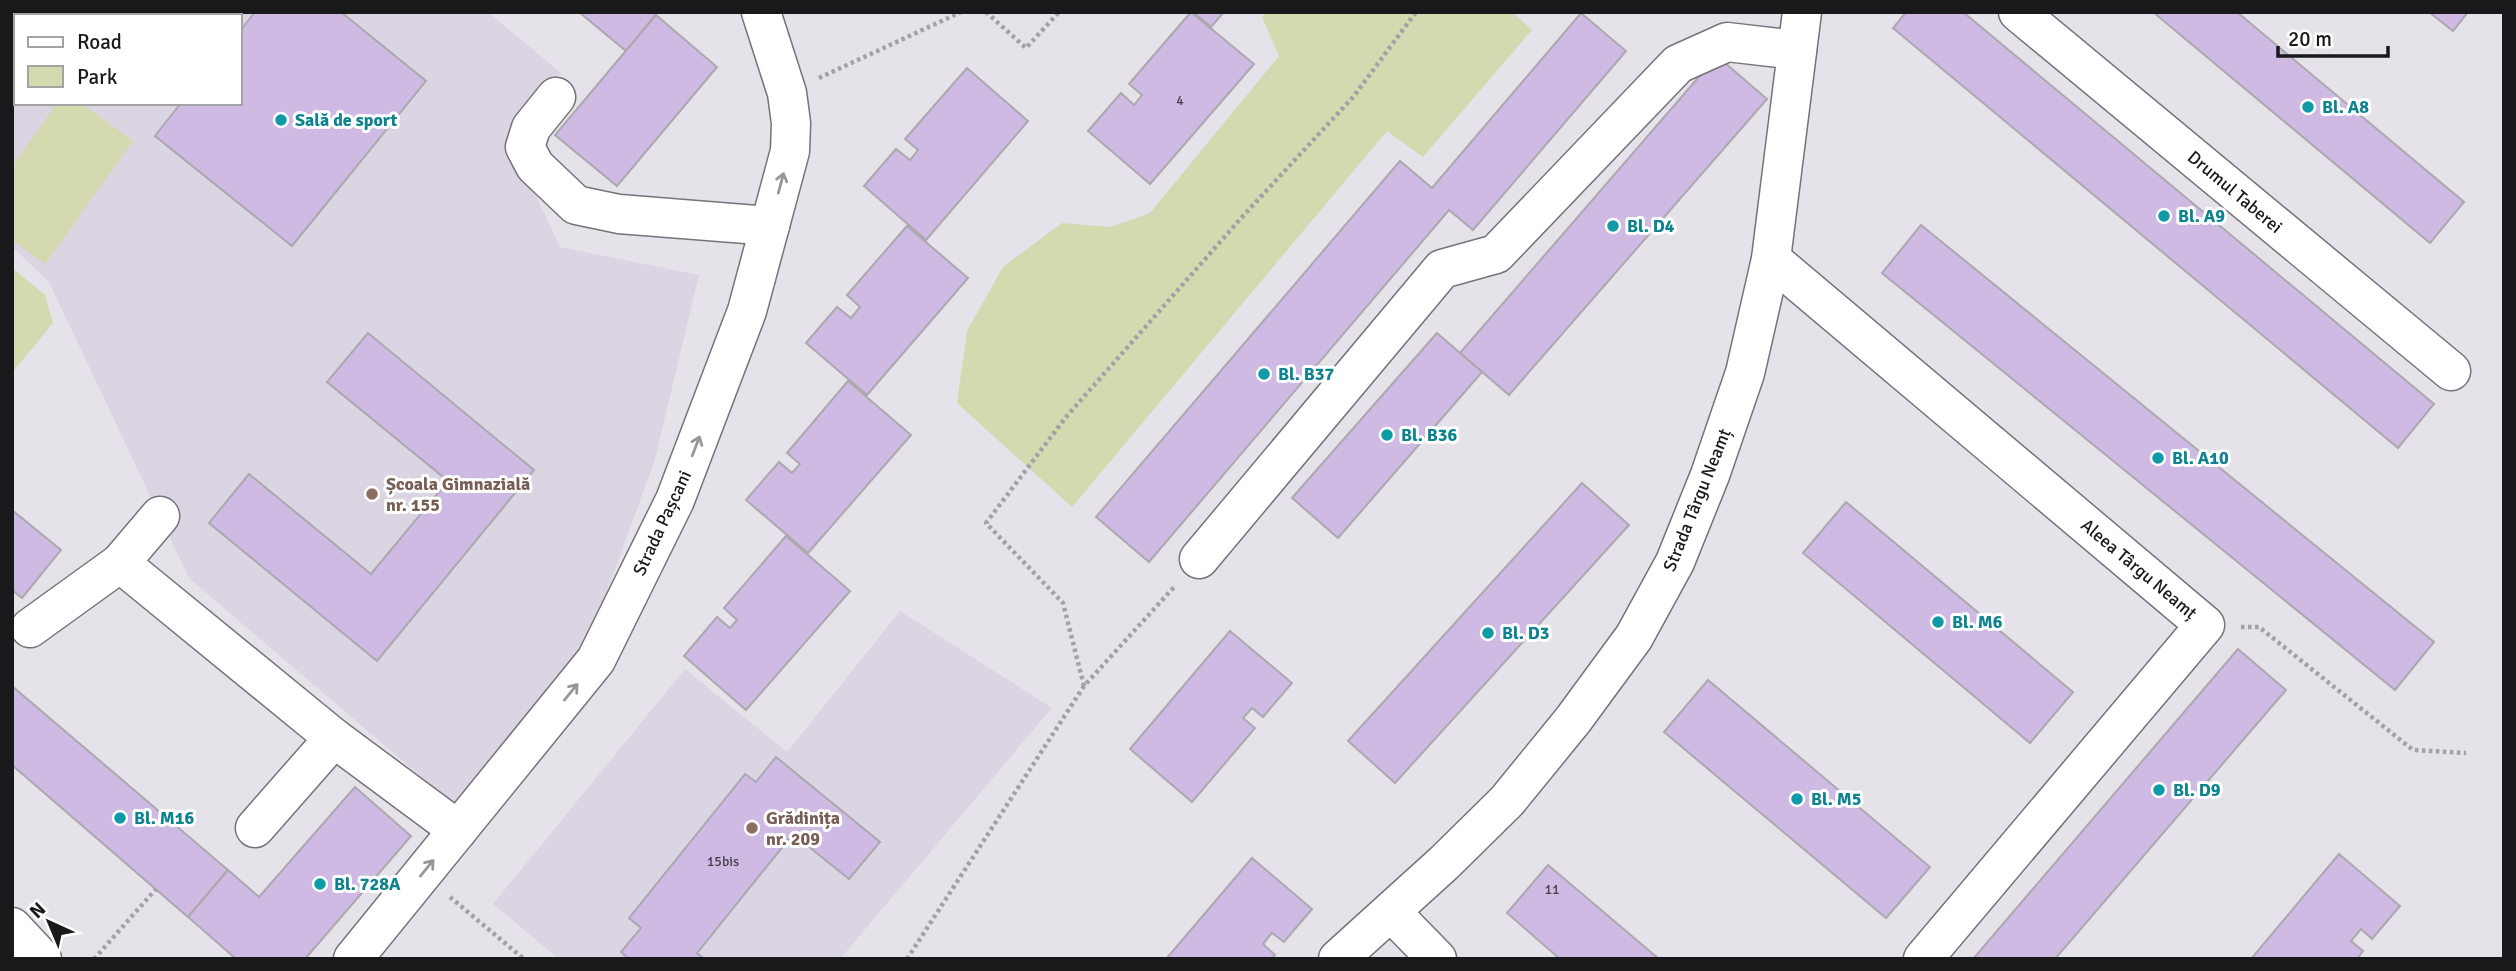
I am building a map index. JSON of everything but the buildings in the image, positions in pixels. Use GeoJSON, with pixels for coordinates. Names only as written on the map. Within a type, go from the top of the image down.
{"type":"FeatureCollection","features":[{"type":"Feature","properties":{"kind":"street","name":"Strada Pașcani"},"geometry":{"type":"LineString","coordinates":[[353,959],[596,660],[676,500],[747,311],[790,151],[791,123],[787,93],[761,12]]}},
{"type":"Feature","properties":{"kind":"street","name":"Strada Târgu Neamț"},"geometry":{"type":"LineString","coordinates":[[1338,959],[1507,801],[1573,720],[1634,637],[1675,562],[1710,475],[1745,373],[1771,259],[1802,12]]}},
{"type":"Feature","properties":{"kind":"street","name":"Drumul Taberei"},"geometry":{"type":"LineString","coordinates":[[2018,12],[2451,371]]}},
{"type":"Feature","properties":{"kind":"street"},"geometry":{"type":"LineString","coordinates":[[1199,559],[1442,270],[1496,254],[1678,64],[1727,42],[1797,50]]}},
{"type":"Feature","properties":{"kind":"street"},"geometry":{"type":"LineString","coordinates":[[556,97],[531,128],[525,147],[535,166],[576,205],[619,214],[770,226]]}},
{"type":"Feature","properties":{"kind":"street","name":"Aleea Târgu Neamț"},"geometry":{"type":"LineString","coordinates":[[1771,259],[2205,625],[1923,959]]}},
{"type":"Feature","properties":{"kind":"street"},"geometry":{"type":"LineString","coordinates":[[30,628],[120,563],[160,516]]}},
{"type":"Feature","properties":{"kind":"street"},"geometry":{"type":"LineString","coordinates":[[120,563],[334,738],[458,830]]}},
{"type":"Feature","properties":{"kind":"street"},"geometry":{"type":"LineString","coordinates":[[255,828],[334,738]]}},
{"type":"Feature","properties":{"kind":"street"},"geometry":{"type":"LineString","coordinates":[[1391,912],[1437,959]]}},
{"type":"Feature","properties":{"kind":"street"},"geometry":{"type":"LineString","coordinates":[[12,927],[42,959]]}},
{"type":"Feature","properties":{"kind":"path"},"geometry":{"type":"LineString","coordinates":[[787,93],[961,12]]}},
{"type":"Feature","properties":{"kind":"path"},"geometry":{"type":"LineString","coordinates":[[986,12],[1026,48],[1059,12]]}},
{"type":"Feature","properties":{"kind":"path"},"geometry":{"type":"LineString","coordinates":[[1084,686],[1063,603],[986,523],[1066,417],[1243,216],[1354,96],[1416,12]]}},
{"type":"Feature","properties":{"kind":"path"},"geometry":{"type":"LineString","coordinates":[[907,959],[1084,686],[1199,559]]}},
{"type":"Feature","properties":{"kind":"path"},"geometry":{"type":"LineString","coordinates":[[2205,625],[2259,627],[2413,750],[2466,753]]}},
{"type":"Feature","properties":{"kind":"path"},"geometry":{"type":"LineString","coordinates":[[423,874],[524,959]]}},
{"type":"Feature","properties":{"kind":"path"},"geometry":{"type":"LineString","coordinates":[[94,959],[156,889]]}},
{"type":"Feature","properties":{"kind":"shaded area"},"geometry":{"type":"Polygon","coordinates":[[[12,12],[488,12],[561,73],[509,138],[560,247],[699,275],[655,459],[587,647],[454,805],[189,578],[49,282],[12,247],[12,12]]]}},
{"type":"Feature","properties":{"kind":"shaded area","name":"Grădinița nr. 209"},"geometry":{"type":"Polygon","coordinates":[[[900,611],[1052,708],[840,959],[559,959],[493,904],[685,669],[787,752],[900,611]]]}},
{"type":"Feature","properties":{"kind":"green space"},"geometry":{"type":"Polygon","coordinates":[[[1266,12],[1512,12],[1532,30],[1423,157],[1387,131],[1072,507],[957,403],[967,331],[1003,267],[1062,223],[1111,227],[1150,213],[1279,56],[1262,17],[1266,12]]]}},
{"type":"Feature","properties":{"kind":"green space"},"geometry":{"type":"Polygon","coordinates":[[[56,105],[84,105],[133,141],[45,264],[12,240],[12,166],[56,105]]]}},
{"type":"Feature","properties":{"kind":"green space"},"geometry":{"type":"Polygon","coordinates":[[[12,268],[45,295],[53,323],[12,373],[12,268]]]}},
{"type":"Feature","properties":{"kind":"place","name":"Bl. A8"},"geometry":{"type":"Point","coordinates":[2308,107]}},
{"type":"Feature","properties":{"kind":"place","name":"Sală de sport"},"geometry":{"type":"Point","coordinates":[281,120]}},
{"type":"Feature","properties":{"kind":"place","name":"Bl. A9"},"geometry":{"type":"Point","coordinates":[2164,216]}},
{"type":"Feature","properties":{"kind":"place","name":"Bl. D4"},"geometry":{"type":"Point","coordinates":[1613,226]}},
{"type":"Feature","properties":{"kind":"place","name":"Bl. B37"},"geometry":{"type":"Point","coordinates":[1264,374]}},
{"type":"Feature","properties":{"kind":"place","name":"Bl. B36"},"geometry":{"type":"Point","coordinates":[1387,435]}},
{"type":"Feature","properties":{"kind":"place","name":"Bl. A10"},"geometry":{"type":"Point","coordinates":[2158,458]}},
{"type":"Feature","properties":{"kind":"place","name":"Școala Gimnazială nr. 155"},"geometry":{"type":"Point","coordinates":[372,494]}},
{"type":"Feature","properties":{"kind":"place","name":"Bl. M6"},"geometry":{"type":"Point","coordinates":[1938,622]}},
{"type":"Feature","properties":{"kind":"place","name":"Bl. D3"},"geometry":{"type":"Point","coordinates":[1488,633]}},
{"type":"Feature","properties":{"kind":"place","name":"Bl. D9"},"geometry":{"type":"Point","coordinates":[2159,790]}},
{"type":"Feature","properties":{"kind":"place","name":"Bl. M5"},"geometry":{"type":"Point","coordinates":[1797,799]}},
{"type":"Feature","properties":{"kind":"place","name":"Bl. M16"},"geometry":{"type":"Point","coordinates":[120,818]}},
{"type":"Feature","properties":{"kind":"place","name":"Grădinița nr. 209"},"geometry":{"type":"Point","coordinates":[752,828]}},
{"type":"Feature","properties":{"kind":"place","name":"Bl. 728A"},"geometry":{"type":"Point","coordinates":[320,884]}}]}
